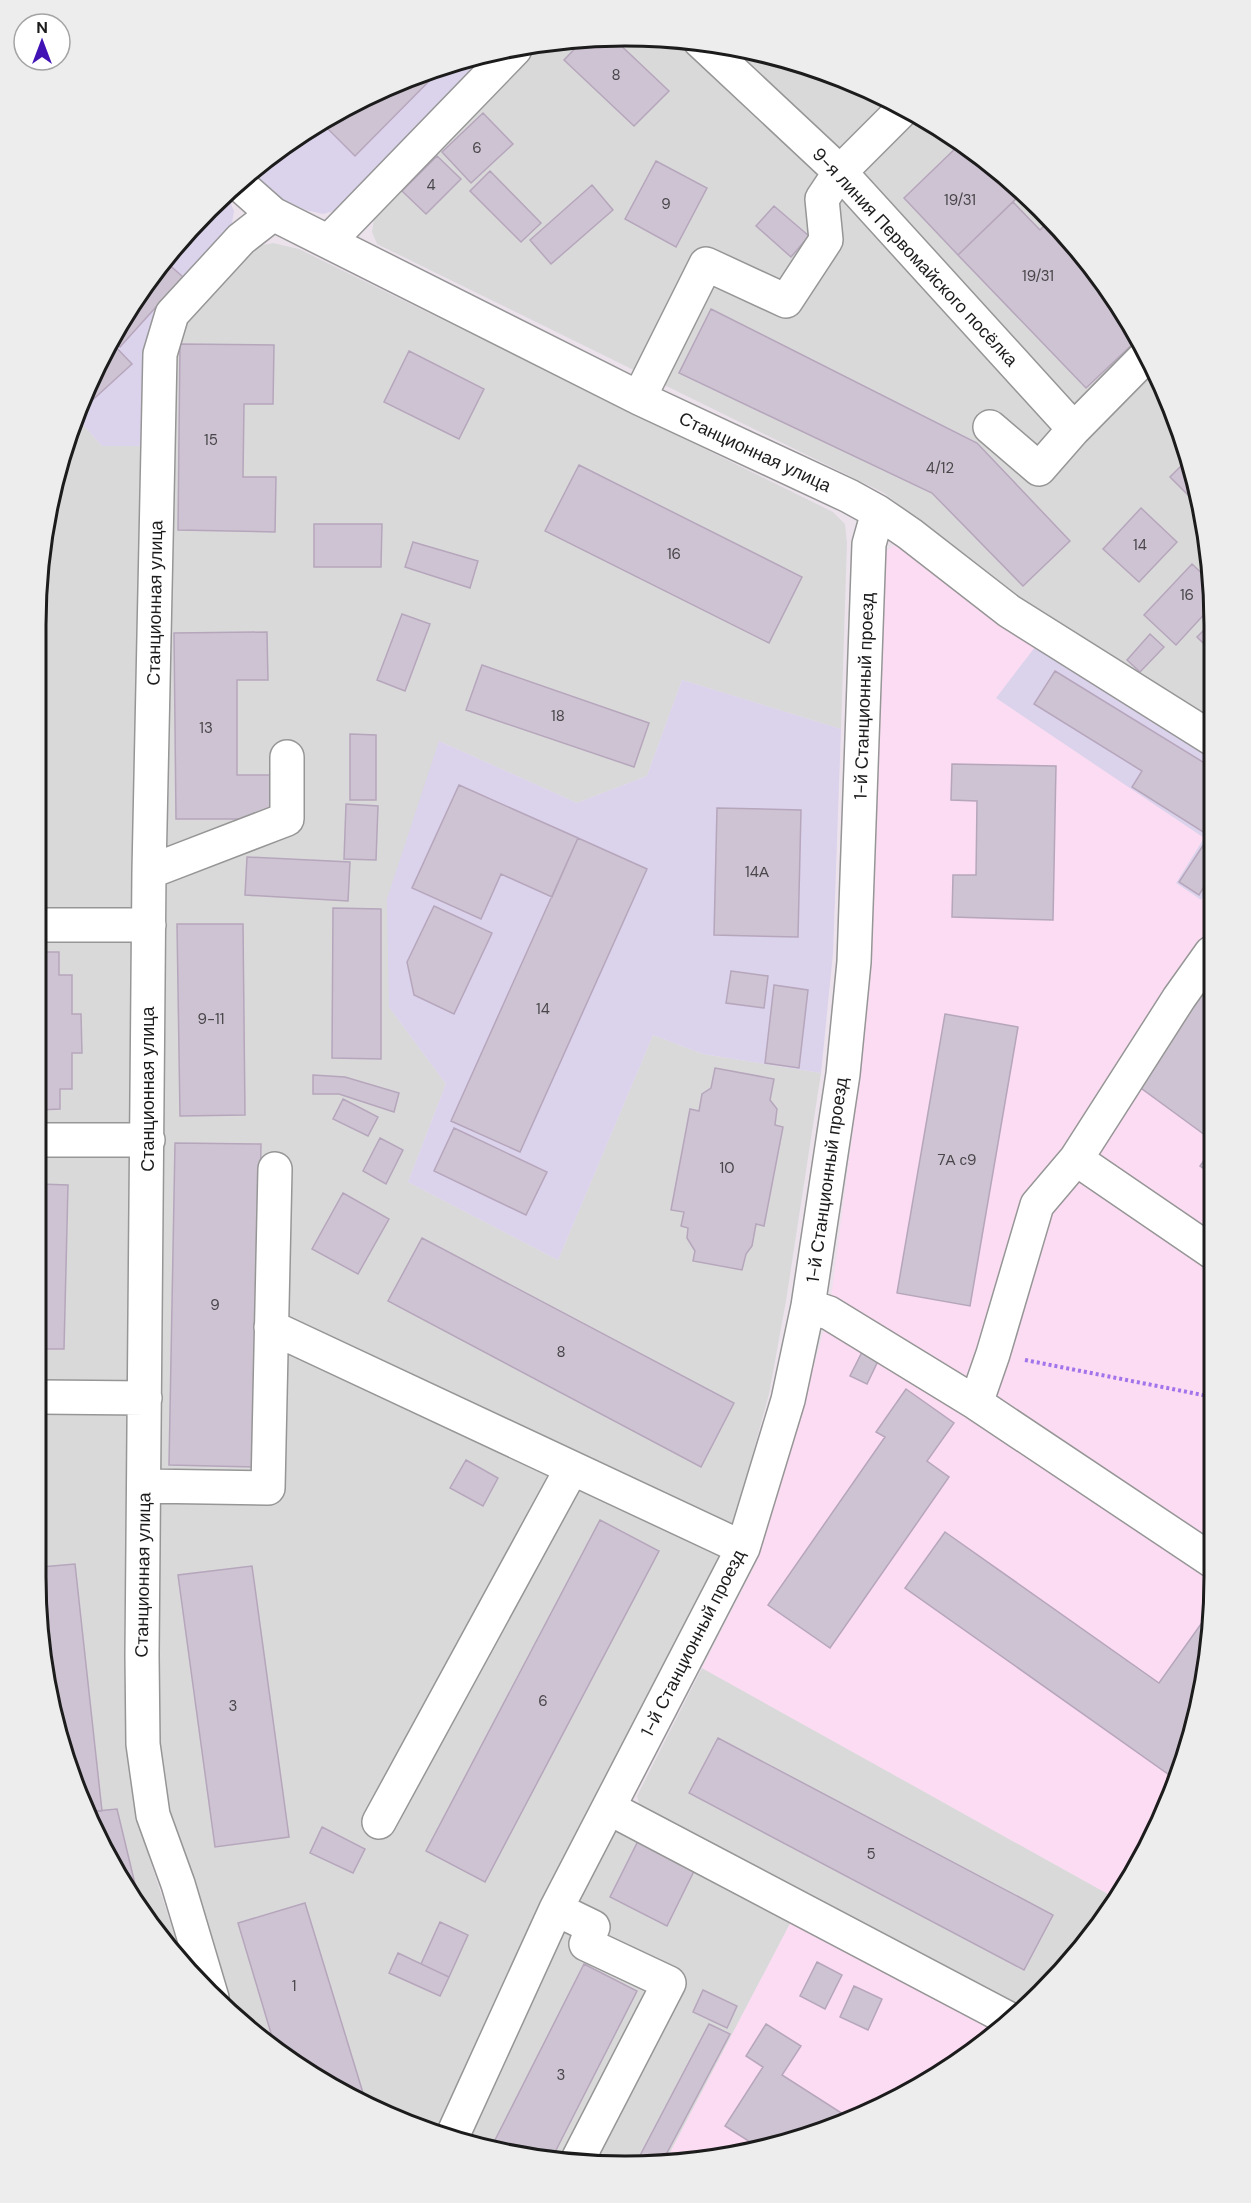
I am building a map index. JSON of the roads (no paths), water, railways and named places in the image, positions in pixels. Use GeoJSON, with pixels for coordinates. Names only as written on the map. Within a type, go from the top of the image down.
{"type":"FeatureCollection","features":[{"type":"Feature","properties":{"kind":"street","name":"9-я линия Первомайского посёлка"},"geometry":{"type":"LineString","coordinates":[[713,53],[840,172],[1074,429]]}},
{"type":"Feature","properties":{"kind":"street"},"geometry":{"type":"LineString","coordinates":[[329,241],[505,60]]}},
{"type":"Feature","properties":{"kind":"street"},"geometry":{"type":"LineString","coordinates":[[639,398],[706,264],[786,301],[826,240],[822,199],[840,172],[898,114]]}},
{"type":"Feature","properties":{"kind":"street","name":"Станционная улица"},"geometry":{"type":"LineString","coordinates":[[245,189],[273,214],[639,398],[849,496],[878,512],[1009,611],[1204,734]]}},
{"type":"Feature","properties":{"kind":"street","name":"Станционная улица"},"geometry":{"type":"LineString","coordinates":[[206,1977],[178,1884],[153,1815],[143,1744],[148,925],[160,354],[172,314],[242,239],[273,214]]}},
{"type":"Feature","properties":{"kind":"street"},"geometry":{"type":"LineString","coordinates":[[990,427],[1039,469],[1074,429],[1141,361]]}},
{"type":"Feature","properties":{"kind":"street","name":"1-й Станционный проезд"},"geometry":{"type":"LineString","coordinates":[[455,2131],[556,1909],[743,1548],[788,1400],[808,1305],[843,1074],[854,962],[869,544],[878,512]]}},
{"type":"Feature","properties":{"kind":"street"},"geometry":{"type":"LineString","coordinates":[[149,872],[287,819],[287,757]]}},
{"type":"Feature","properties":{"kind":"street"},"geometry":{"type":"LineString","coordinates":[[46,925],[148,925]]}},
{"type":"Feature","properties":{"kind":"street"},"geometry":{"type":"LineString","coordinates":[[976,1403],[993,1354],[1037,1205],[1076,1159],[1204,963]]}},
{"type":"Feature","properties":{"kind":"street"},"geometry":{"type":"LineString","coordinates":[[46,1140],[148,1140]]}},
{"type":"Feature","properties":{"kind":"street"},"geometry":{"type":"LineString","coordinates":[[1076,1159],[1204,1247]]}},
{"type":"Feature","properties":{"kind":"street"},"geometry":{"type":"LineString","coordinates":[[144,1486],[268,1488],[275,1169]]}},
{"type":"Feature","properties":{"kind":"street"},"geometry":{"type":"LineString","coordinates":[[808,1305],[829,1313],[976,1403],[1204,1555]]}},
{"type":"Feature","properties":{"kind":"street"},"geometry":{"type":"LineString","coordinates":[[271,1327],[743,1548]]}},
{"type":"Feature","properties":{"kind":"street"},"geometry":{"type":"LineString","coordinates":[[46,1397],[145,1398]]}},
{"type":"Feature","properties":{"kind":"street"},"geometry":{"type":"LineString","coordinates":[[379,1822],[572,1468]]}},
{"type":"Feature","properties":{"kind":"street"},"geometry":{"type":"LineString","coordinates":[[609,1808],[1003,2016]]}},
{"type":"Feature","properties":{"kind":"street"},"geometry":{"type":"LineString","coordinates":[[556,1909],[593,1927],[586,1944],[669,1983],[580,2154]]}}]}
